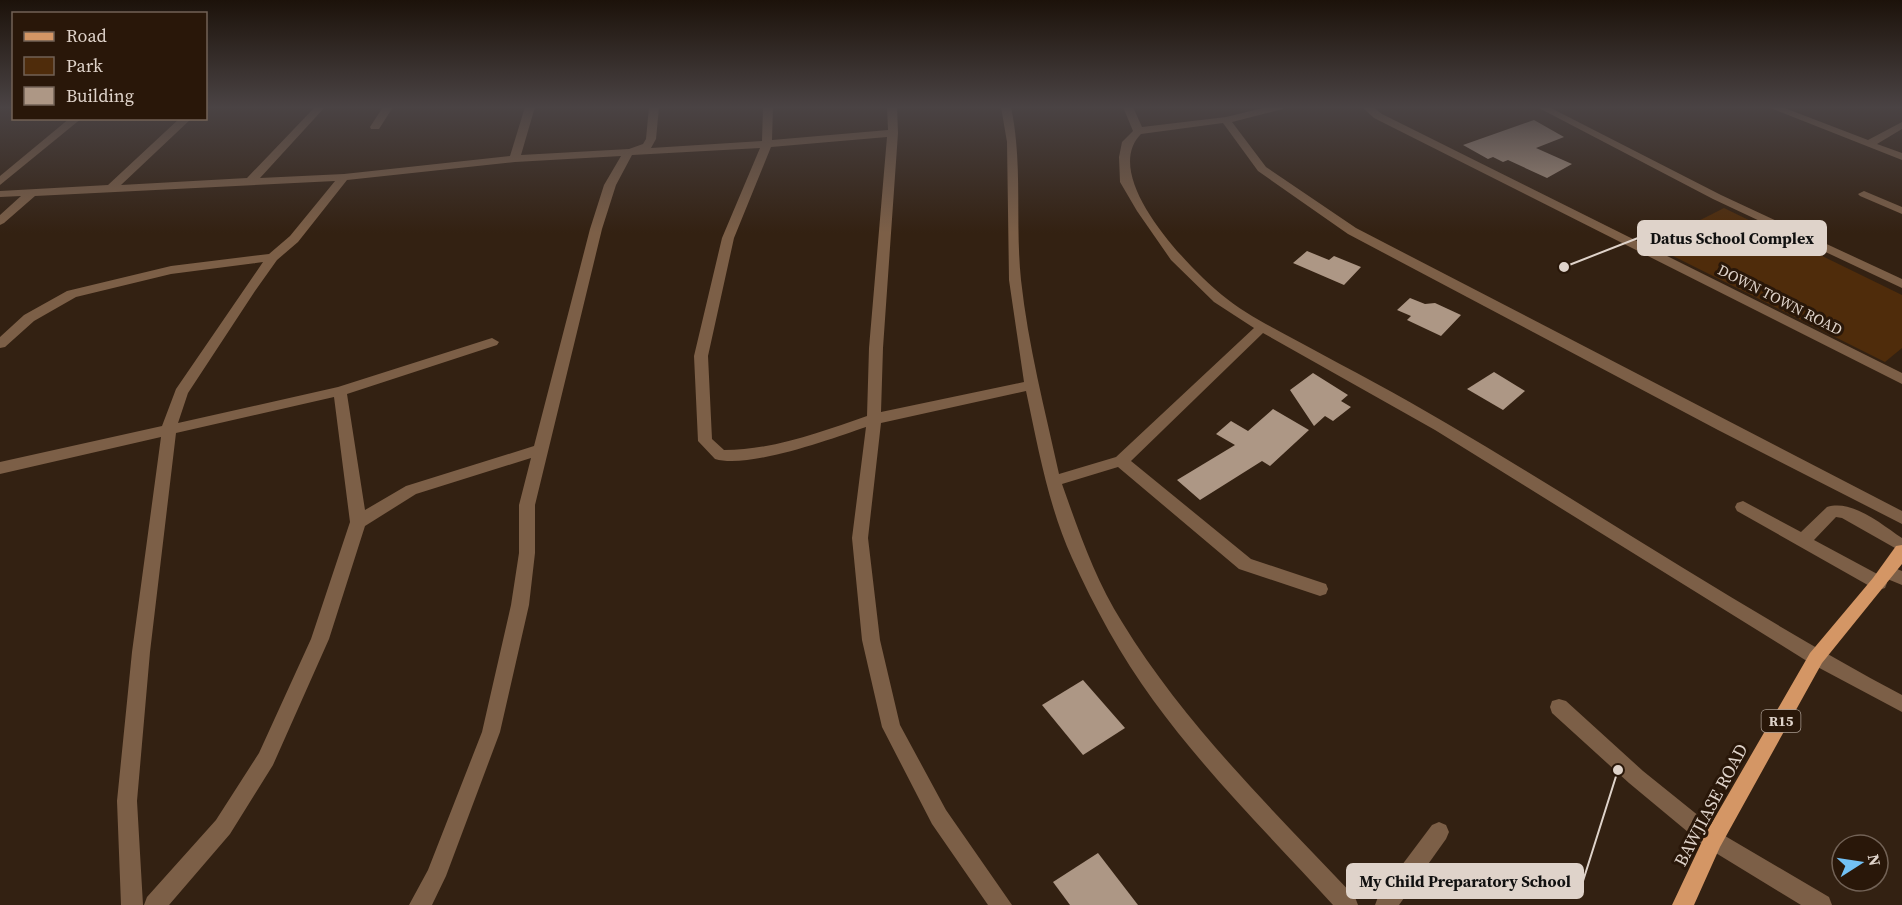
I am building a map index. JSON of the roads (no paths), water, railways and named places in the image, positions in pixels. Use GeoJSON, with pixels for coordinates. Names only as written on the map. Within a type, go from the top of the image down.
{"type":"FeatureCollection","features":[{"type":"Feature","properties":{"kind":"main road","name":"BAWJIASE ROAD"},"geometry":{"type":"LineString","coordinates":[[1683,905],[1713,840],[1816,658],[1890,578],[1902,551]]}},
{"type":"Feature","properties":{"kind":"street"},"geometry":{"type":"LineString","coordinates":[[0,183],[40,149]]}},
{"type":"Feature","properties":{"kind":"street"},"geometry":{"type":"LineString","coordinates":[[109,190],[153,149]]}},
{"type":"Feature","properties":{"kind":"street"},"geometry":{"type":"LineString","coordinates":[[250,182],[281,149]]}},
{"type":"Feature","properties":{"kind":"street"},"geometry":{"type":"LineString","coordinates":[[515,159],[518,149]]}},
{"type":"Feature","properties":{"kind":"street"},"geometry":{"type":"LineString","coordinates":[[420,905],[436,876],[491,732],[520,605],[527,554],[527,505],[540,450],[553,408],[596,229],[610,185],[628,153],[638,149]]}},
{"type":"Feature","properties":{"kind":"street"},"geometry":{"type":"LineString","coordinates":[[0,194],[344,177],[515,159],[686,149]]}},
{"type":"Feature","properties":{"kind":"street"},"geometry":{"type":"LineString","coordinates":[[765,149],[728,238],[701,356],[705,441],[720,455],[738,455],[800,444],[874,419],[1032,385]]}},
{"type":"Feature","properties":{"kind":"street"},"geometry":{"type":"LineString","coordinates":[[892,149],[876,348],[874,419],[860,538],[871,640],[891,727],[939,818],[1001,905]]}},
{"type":"Feature","properties":{"kind":"street"},"geometry":{"type":"LineString","coordinates":[[1012,149],[1015,280],[1032,385],[1053,481],[1079,556],[1115,626],[1159,694],[1221,768],[1347,905]]}},
{"type":"Feature","properties":{"kind":"street"},"geometry":{"type":"LineString","coordinates":[[1126,149],[1126,182],[1143,212],[1175,257],[1219,299],[1262,327],[1440,426],[1816,658],[1902,704]]}},
{"type":"Feature","properties":{"kind":"street"},"geometry":{"type":"LineString","coordinates":[[1247,149],[1262,169],[1352,231],[1902,518]]}},
{"type":"Feature","properties":{"kind":"street","name":"DOWN TOWN ROAD"},"geometry":{"type":"LineString","coordinates":[[1444,149],[1902,379]]}},
{"type":"Feature","properties":{"kind":"street"},"geometry":{"type":"LineString","coordinates":[[1625,149],[1718,197],[1902,284]]}},
{"type":"Feature","properties":{"kind":"street"},"geometry":{"type":"LineString","coordinates":[[1882,149],[1902,157]]}},
{"type":"Feature","properties":{"kind":"street"},"geometry":{"type":"LineString","coordinates":[[132,905],[127,801],[141,652],[169,428],[180,392],[273,258],[294,239],[344,177]]}},
{"type":"Feature","properties":{"kind":"street"},"geometry":{"type":"LineString","coordinates":[[0,222],[30,194]]}},
{"type":"Feature","properties":{"kind":"street"},"geometry":{"type":"LineString","coordinates":[[1864,194],[1902,211]]}},
{"type":"Feature","properties":{"kind":"street"},"geometry":{"type":"LineString","coordinates":[[0,344],[29,318],[72,294],[171,270],[273,258]]}},
{"type":"Feature","properties":{"kind":"street"},"geometry":{"type":"LineString","coordinates":[[1053,481],[1121,460],[1155,431],[1262,327]]}},
{"type":"Feature","properties":{"kind":"street"},"geometry":{"type":"LineString","coordinates":[[0,468],[340,391],[492,342]]}},
{"type":"Feature","properties":{"kind":"street"},"geometry":{"type":"LineString","coordinates":[[155,905],[223,827],[266,759],[320,639],[358,522],[340,391]]}},
{"type":"Feature","properties":{"kind":"street"},"geometry":{"type":"LineString","coordinates":[[358,522],[411,490],[540,450]]}},
{"type":"Feature","properties":{"kind":"street"},"geometry":{"type":"LineString","coordinates":[[1121,460],[1223,548],[1245,564],[1320,589]]}},
{"type":"Feature","properties":{"kind":"street"},"geometry":{"type":"LineString","coordinates":[[1743,507],[1803,541],[1890,578]]}},
{"type":"Feature","properties":{"kind":"street"},"geometry":{"type":"LineString","coordinates":[[1803,541],[1833,511],[1840,511],[1850,514],[1902,546]]}},
{"type":"Feature","properties":{"kind":"street"},"geometry":{"type":"LineString","coordinates":[[1559,707],[1636,777],[1713,840],[1821,905]]}},
{"type":"Feature","properties":{"kind":"street"},"geometry":{"type":"LineString","coordinates":[[1386,905],[1439,832]]}},
{"type":"Feature","properties":{"kind":"place","name":"Datus School Complex"},"geometry":{"type":"Point","coordinates":[1564,267]}},
{"type":"Feature","properties":{"kind":"place","name":"My Child Preparatory School"},"geometry":{"type":"Point","coordinates":[1618,770]}}]}
